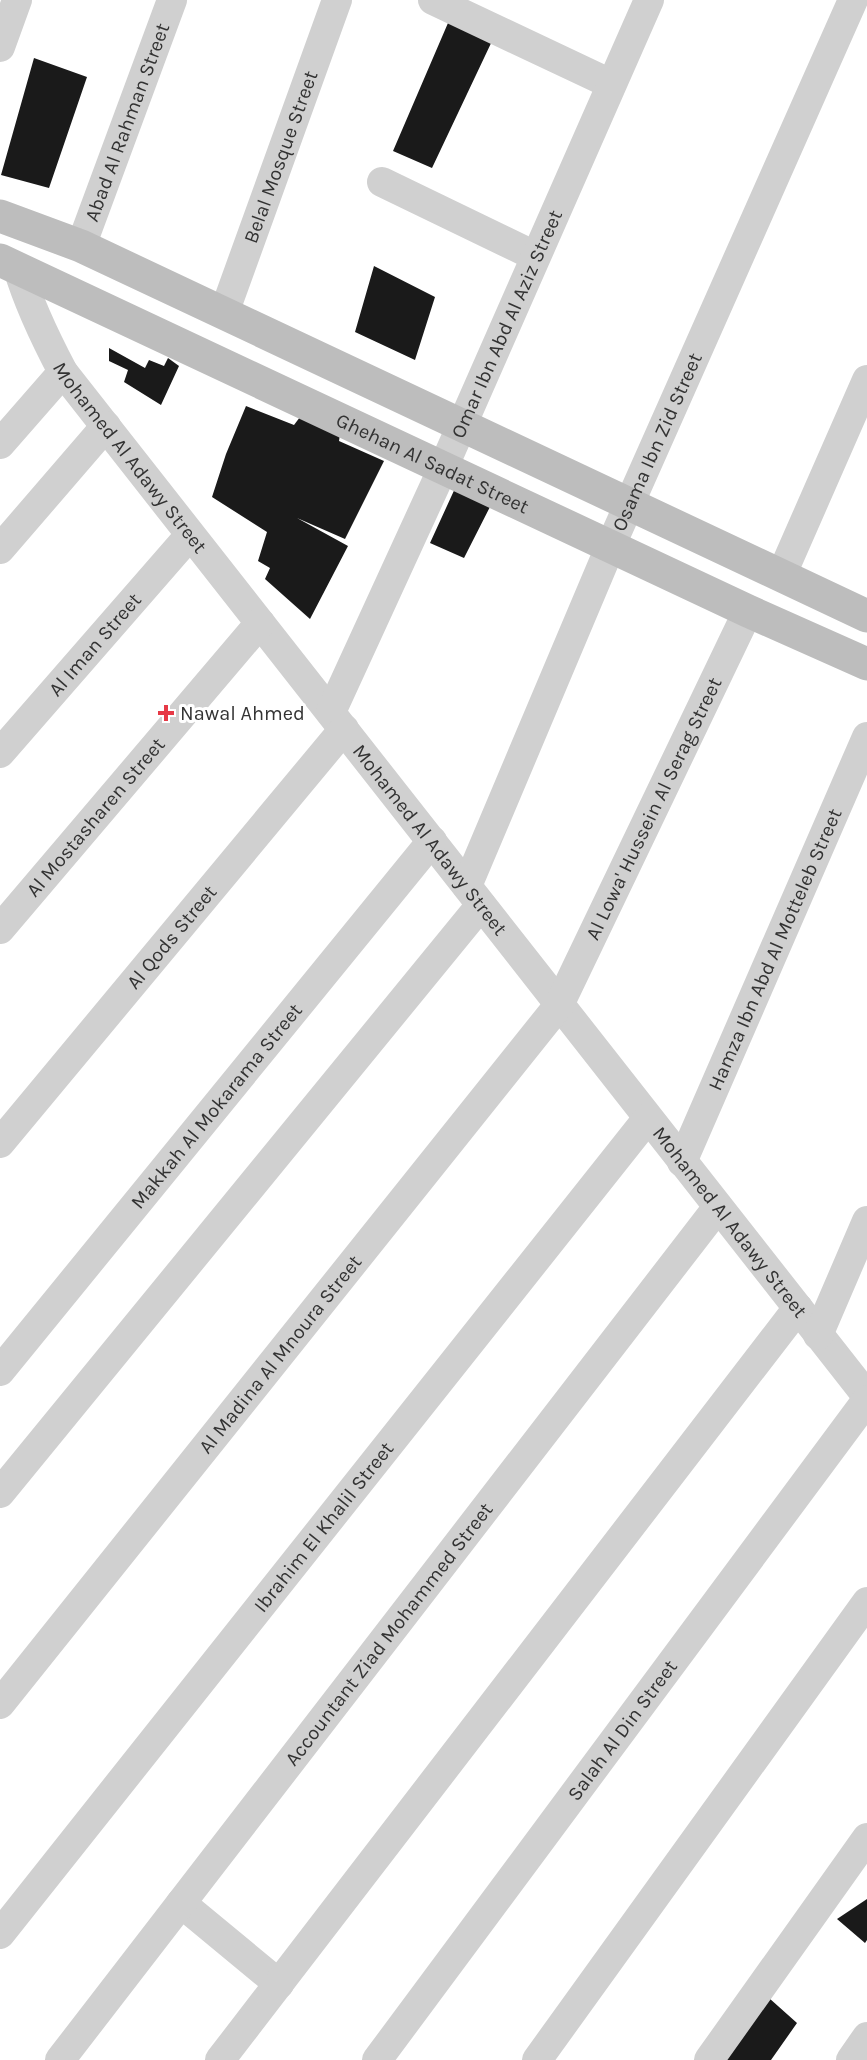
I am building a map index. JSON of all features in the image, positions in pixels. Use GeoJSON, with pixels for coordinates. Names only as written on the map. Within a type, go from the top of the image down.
{"type":"FeatureCollection","features":[{"type":"Feature","properties":{"kind":"main road"},"geometry":{"type":"LineString","coordinates":[[0,216],[81,246],[867,616]]}},
{"type":"Feature","properties":{"kind":"main road","name":"Ghehan Al Sadat Street"},"geometry":{"type":"LineString","coordinates":[[9,264],[748,611],[867,664]]}},
{"type":"Feature","properties":{"kind":"street"},"geometry":{"type":"LineString","coordinates":[[0,47],[17,0]]}},
{"type":"Feature","properties":{"kind":"street","name":"Abad Al Rahman Street"},"geometry":{"type":"LineString","coordinates":[[81,246],[172,0]]}},
{"type":"Feature","properties":{"kind":"street","name":"Belal Mosque Street"},"geometry":{"type":"LineString","coordinates":[[224,313],[337,0]]}},
{"type":"Feature","properties":{"kind":"street"},"geometry":{"type":"LineString","coordinates":[[433,0],[611,84]]}},
{"type":"Feature","properties":{"kind":"street","name":"Omar Ibn Abd Al Aziz Street"},"geometry":{"type":"LineString","coordinates":[[337,721],[461,425],[649,0]]}},
{"type":"Feature","properties":{"kind":"street","name":"Osama Ibn Zid Street"},"geometry":{"type":"LineString","coordinates":[[0,1493],[474,896],[611,545],[853,0]]}},
{"type":"Feature","properties":{"kind":"street"},"geometry":{"type":"LineString","coordinates":[[382,182],[535,256]]}},
{"type":"Feature","properties":{"kind":"street","name":"Mohamed Al Adawy Street"},"geometry":{"type":"LineString","coordinates":[[9,264],[63,372],[867,1398]]}},
{"type":"Feature","properties":{"kind":"street"},"geometry":{"type":"LineString","coordinates":[[0,444],[63,372]]}},
{"type":"Feature","properties":{"kind":"street"},"geometry":{"type":"LineString","coordinates":[[781,576],[867,380]]}},
{"type":"Feature","properties":{"kind":"street"},"geometry":{"type":"LineString","coordinates":[[0,549],[106,426]]}},
{"type":"Feature","properties":{"kind":"street","name":"Al Iman Street"},"geometry":{"type":"LineString","coordinates":[[0,753],[190,535]]}},
{"type":"Feature","properties":{"kind":"street","name":"Al Lowa' Hussein Al Serag Street"},"geometry":{"type":"LineString","coordinates":[[559,1005],[748,611]]}},
{"type":"Feature","properties":{"kind":"street","name":"Al Mostasharen Street"},"geometry":{"type":"LineString","coordinates":[[0,929],[260,623]]}},
{"type":"Feature","properties":{"kind":"street","name":"Al Qods Street"},"geometry":{"type":"LineString","coordinates":[[0,1143],[337,721]]}},
{"type":"Feature","properties":{"kind":"street","name":"Hamza Ibn Abd Al Motteleb Street"},"geometry":{"type":"LineString","coordinates":[[682,1162],[867,737]]}},
{"type":"Feature","properties":{"kind":"street","name":"Makkah Al Mokarama Street"},"geometry":{"type":"LineString","coordinates":[[0,1371],[432,841]]}},
{"type":"Feature","properties":{"kind":"street","name":"Al Madina Al Mnoura Street"},"geometry":{"type":"LineString","coordinates":[[0,1704],[559,1005]]}},
{"type":"Feature","properties":{"kind":"street","name":"Ibrahim El Khalil Street"},"geometry":{"type":"LineString","coordinates":[[0,1934],[648,1118]]}},
{"type":"Feature","properties":{"kind":"street","name":"Accountant Ziad Mohammed Street"},"geometry":{"type":"LineString","coordinates":[[60,2060],[718,1207]]}},
{"type":"Feature","properties":{"kind":"street"},"geometry":{"type":"LineString","coordinates":[[818,1335],[867,1221]]}},
{"type":"Feature","properties":{"kind":"street"},"geometry":{"type":"LineString","coordinates":[[220,2060],[798,1308]]}},
{"type":"Feature","properties":{"kind":"street","name":"Salah Al Din Street"},"geometry":{"type":"LineString","coordinates":[[377,2060],[867,1398]]}},
{"type":"Feature","properties":{"kind":"street"},"geometry":{"type":"LineString","coordinates":[[537,2060],[867,1602]]}},
{"type":"Feature","properties":{"kind":"street"},"geometry":{"type":"LineString","coordinates":[[709,2060],[867,1838]]}},
{"type":"Feature","properties":{"kind":"street"},"geometry":{"type":"LineString","coordinates":[[181,1903],[279,1984]]}},
{"type":"Feature","properties":{"kind":"street"},"geometry":{"type":"LineString","coordinates":[[851,2060],[867,2037]]}},
{"type":"Feature","properties":{"kind":"building"},"geometry":{"type":"Polygon","coordinates":[[[451,16],[493,39],[432,168],[393,151],[451,16]]]}},
{"type":"Feature","properties":{"kind":"building"},"geometry":{"type":"Polygon","coordinates":[[[34,58],[87,77],[49,188],[1,175],[34,58]]]}},
{"type":"Feature","properties":{"kind":"building"},"geometry":{"type":"Polygon","coordinates":[[[374,266],[435,297],[415,360],[355,332],[374,266]]]}},
{"type":"Feature","properties":{"kind":"building"},"geometry":{"type":"Polygon","coordinates":[[[109,348],[145,368],[149,360],[164,366],[168,358],[179,366],[161,405],[124,382],[128,370],[109,361],[109,348]]]}},
{"type":"Feature","properties":{"kind":"building"},"geometry":{"type":"Polygon","coordinates":[[[246,406],[294,425],[306,409],[341,427],[339,441],[384,461],[345,539],[297,518],[348,546],[310,619],[265,579],[270,568],[258,561],[267,532],[212,497],[226,454],[246,406]]]}},
{"type":"Feature","properties":{"kind":"building"},"geometry":{"type":"Polygon","coordinates":[[[457,484],[495,497],[464,558],[430,543],[457,484]]]}},
{"type":"Feature","properties":{"kind":"building"},"geometry":{"type":"Polygon","coordinates":[[[867,1899],[867,1940],[865,1943],[837,1919],[867,1899]]]}},
{"type":"Feature","properties":{"kind":"building"},"geometry":{"type":"Polygon","coordinates":[[[769,1998],[797,2023],[771,2060],[725,2060],[769,1998]]]}},
{"type":"Feature","properties":{"kind":"place","name":"Nawal Ahmed"},"geometry":{"type":"Point","coordinates":[166,713]}}]}
